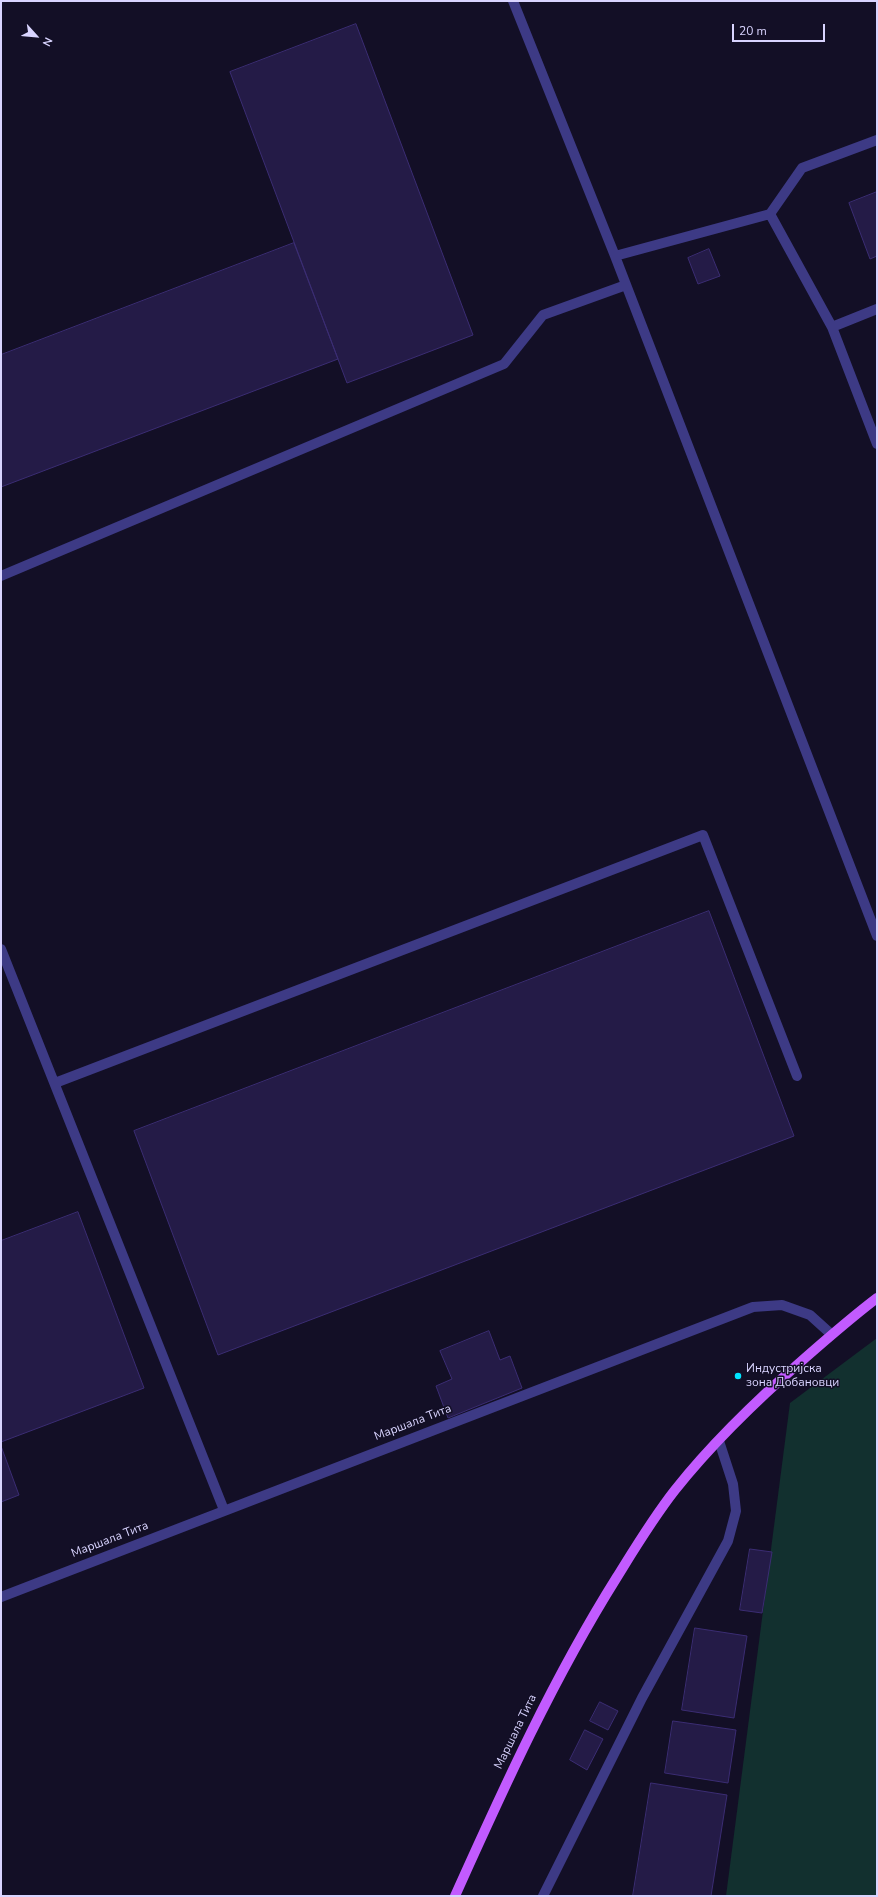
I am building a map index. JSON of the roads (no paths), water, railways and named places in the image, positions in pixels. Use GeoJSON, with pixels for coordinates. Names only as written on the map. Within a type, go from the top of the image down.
{"type":"FeatureCollection","features":[{"type":"Feature","properties":{"kind":"main road","name":"Маршала Тита"},"geometry":{"type":"LineString","coordinates":[[455,1896],[519,1755],[554,1685],[595,1612],[640,1540],[675,1490],[719,1440],[767,1391],[831,1334],[877,1298]]}},
{"type":"Feature","properties":{"kind":"lane"},"geometry":{"type":"LineString","coordinates":[[513,1],[615,256],[877,936]]}},
{"type":"Feature","properties":{"kind":"lane"},"geometry":{"type":"LineString","coordinates":[[615,256],[770,214],[802,168],[877,140]]}},
{"type":"Feature","properties":{"kind":"lane"},"geometry":{"type":"LineString","coordinates":[[770,214],[832,327],[877,444]]}},
{"type":"Feature","properties":{"kind":"lane"},"geometry":{"type":"LineString","coordinates":[[1,576],[504,364],[543,315],[626,285]]}},
{"type":"Feature","properties":{"kind":"lane"},"geometry":{"type":"LineString","coordinates":[[832,327],[877,309]]}},
{"type":"Feature","properties":{"kind":"lane"},"geometry":{"type":"LineString","coordinates":[[55,1083],[702,835],[797,1076]]}},
{"type":"Feature","properties":{"kind":"lane"},"geometry":{"type":"LineString","coordinates":[[1,949],[224,1510]]}},
{"type":"Feature","properties":{"kind":"lane","name":"Маршала Тита"},"geometry":{"type":"LineString","coordinates":[[1,1597],[753,1307],[782,1305],[810,1315],[831,1334]]}},
{"type":"Feature","properties":{"kind":"lane"},"geometry":{"type":"LineString","coordinates":[[543,1896],[642,1698],[728,1541],[736,1511],[733,1484],[719,1440]]}},
{"type":"Feature","properties":{"kind":"place","name":"Индустријска зона Добановци"},"geometry":{"type":"Point","coordinates":[738,1376]}}]}
